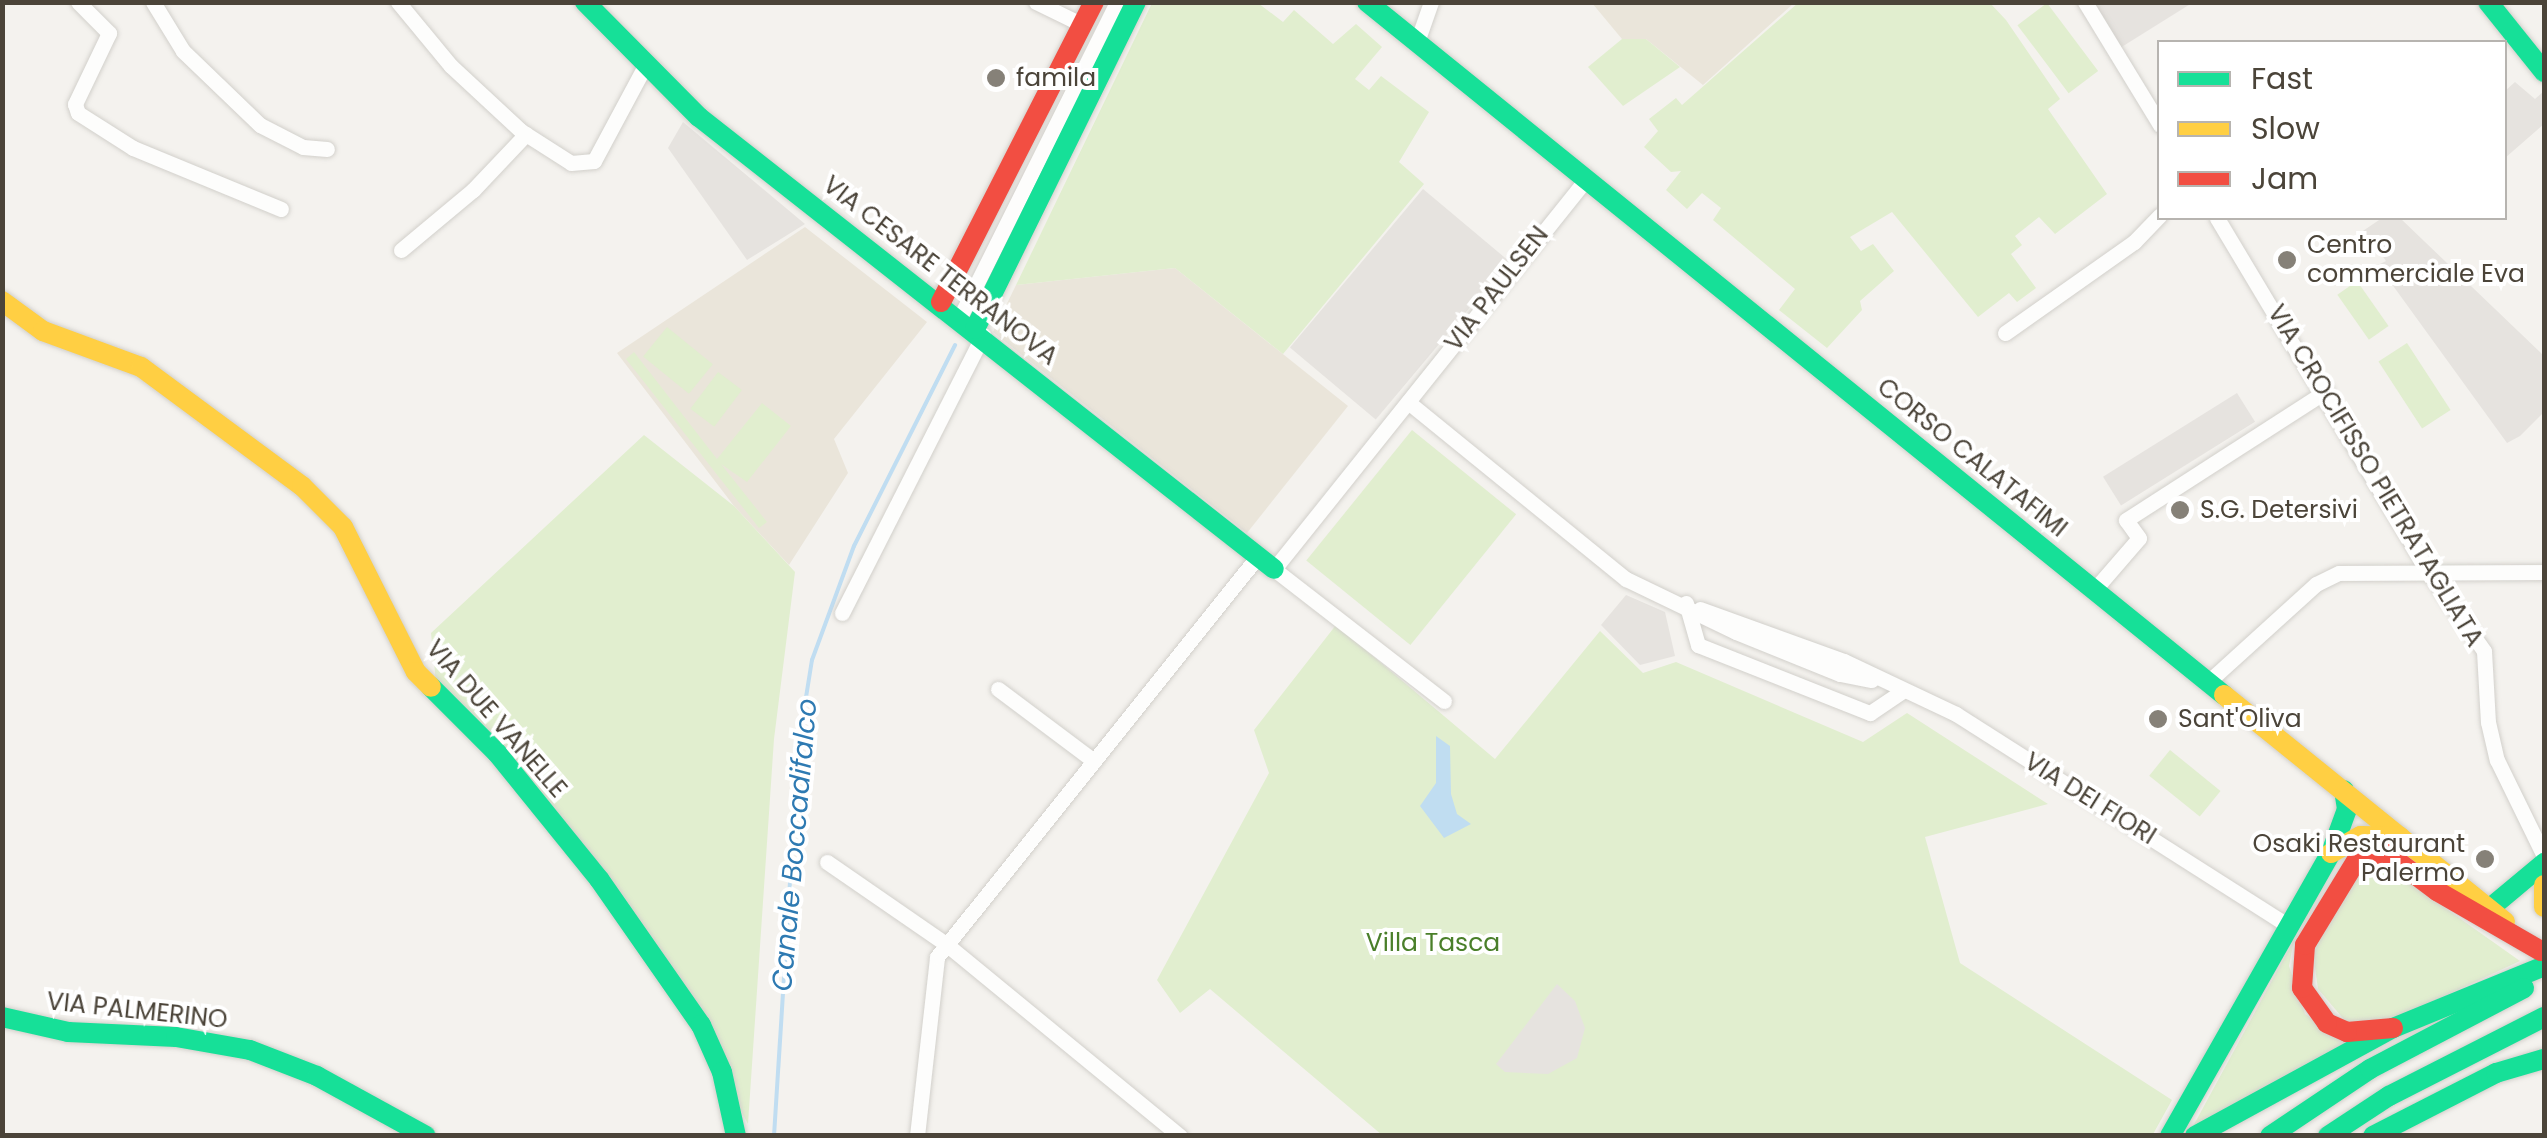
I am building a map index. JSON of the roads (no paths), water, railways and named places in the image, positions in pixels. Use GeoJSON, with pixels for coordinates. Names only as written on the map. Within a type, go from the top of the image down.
{"type":"FeatureCollection","features":[{"type":"Feature","properties":{"kind":"street"},"geometry":{"type":"LineString","coordinates":[[78,2],[109,33],[76,104],[78,113],[133,148],[281,208]]}},
{"type":"Feature","properties":{"kind":"street"},"geometry":{"type":"LineString","coordinates":[[153,2],[183,50],[248,116],[303,147],[328,150]]}},
{"type":"Feature","properties":{"kind":"street"},"geometry":{"type":"LineString","coordinates":[[398,2],[451,66],[526,134],[570,163],[594,161],[646,64]]}},
{"type":"Feature","properties":{"kind":"street","name":"VIA CESARE TERRANOVA"},"geometry":{"type":"LineString","coordinates":[[585,2],[700,118],[973,327],[1266,562]]}},
{"type":"Feature","properties":{"kind":"street"},"geometry":{"type":"LineString","coordinates":[[1036,2],[1083,25]]}},
{"type":"Feature","properties":{"kind":"street"},"geometry":{"type":"LineString","coordinates":[[941,302],[1094,2]]}},
{"type":"Feature","properties":{"kind":"street"},"geometry":{"type":"LineString","coordinates":[[842,613],[1117,2]]}},
{"type":"Feature","properties":{"kind":"street"},"geometry":{"type":"LineString","coordinates":[[973,327],[1136,2]]}},
{"type":"Feature","properties":{"kind":"street","name":"CORSO CALATAFIMI"},"geometry":{"type":"LineString","coordinates":[[1367,2],[2402,837],[2543,957]]}},
{"type":"Feature","properties":{"kind":"street"},"geometry":{"type":"LineString","coordinates":[[1417,42],[1430,2]]}},
{"type":"Feature","properties":{"kind":"street"},"geometry":{"type":"LineString","coordinates":[[2085,2],[2157,120]]}},
{"type":"Feature","properties":{"kind":"street"},"geometry":{"type":"LineString","coordinates":[[2488,2],[2544,72]]}},
{"type":"Feature","properties":{"kind":"street"},"geometry":{"type":"LineString","coordinates":[[402,250],[473,190],[526,134]]}},
{"type":"Feature","properties":{"kind":"street","name":"VIA PAULSEN"},"geometry":{"type":"LineString","coordinates":[[946,944],[1094,761],[1408,402],[1586,178]]}},
{"type":"Feature","properties":{"kind":"street"},"geometry":{"type":"LineString","coordinates":[[2006,334],[2134,242],[2157,217]]}},
{"type":"Feature","properties":{"kind":"street","name":"VIA CROCIFISSO PIETRATAGLIATA"},"geometry":{"type":"LineString","coordinates":[[2217,220],[2326,390],[2428,570],[2484,650],[2488,722],[2497,760],[2544,859]]}},
{"type":"Feature","properties":{"kind":"street","name":"VIA DUE VANELLE"},"geometry":{"type":"LineString","coordinates":[[2,301],[43,331],[142,367],[302,486],[343,526],[416,672],[498,752],[599,879],[701,1025],[722,1072],[736,1136]]}},
{"type":"Feature","properties":{"kind":"street"},"geometry":{"type":"LineString","coordinates":[[2095,589],[2139,538],[2126,520],[2326,390]]}},
{"type":"Feature","properties":{"kind":"street","name":"VIA DEI FIORI"},"geometry":{"type":"LineString","coordinates":[[1408,402],[1626,579],[1693,606],[1736,632],[1840,674],[1885,682],[1956,714],[2289,926]]}},
{"type":"Feature","properties":{"kind":"street"},"geometry":{"type":"LineString","coordinates":[[1266,562],[1444,700]]}},
{"type":"Feature","properties":{"kind":"street"},"geometry":{"type":"LineString","coordinates":[[2208,682],[2316,584],[2365,568],[2544,572]]}},
{"type":"Feature","properties":{"kind":"street"},"geometry":{"type":"LineString","coordinates":[[1693,606],[1698,645],[1870,713],[1903,692]]}},
{"type":"Feature","properties":{"kind":"street"},"geometry":{"type":"LineString","coordinates":[[998,689],[1094,761]]}},
{"type":"Feature","properties":{"kind":"street"},"geometry":{"type":"LineString","coordinates":[[2170,1136],[2331,853],[2346,809],[2344,790]]}},
{"type":"Feature","properties":{"kind":"street"},"geometry":{"type":"LineString","coordinates":[[2331,853],[2361,836],[2402,837]]}},
{"type":"Feature","properties":{"kind":"street"},"geometry":{"type":"LineString","coordinates":[[2393,1028],[2347,1032],[2327,1023],[2302,988],[2305,945],[2358,858],[2385,852],[2437,891],[2543,957]]}},
{"type":"Feature","properties":{"kind":"street"},"geometry":{"type":"LineString","coordinates":[[2489,908],[2544,859]]}},
{"type":"Feature","properties":{"kind":"street"},"geometry":{"type":"LineString","coordinates":[[827,862],[946,944],[1180,1136]]}},
{"type":"Feature","properties":{"kind":"street"},"geometry":{"type":"LineString","coordinates":[[2544,885],[2544,907]]}},
{"type":"Feature","properties":{"kind":"street"},"geometry":{"type":"LineString","coordinates":[[916,1136],[937,957],[946,944]]}},
{"type":"Feature","properties":{"kind":"street"},"geometry":{"type":"LineString","coordinates":[[2195,1136],[2393,1028],[2543,957]]}},
{"type":"Feature","properties":{"kind":"street"},"geometry":{"type":"LineString","coordinates":[[2270,1136],[2370,1069],[2544,977]]}},
{"type":"Feature","properties":{"kind":"street","name":"VIA PALMERINO"},"geometry":{"type":"LineString","coordinates":[[2,1017],[68,1032],[176,1037],[250,1050],[316,1076],[426,1136]]}},
{"type":"Feature","properties":{"kind":"street"},"geometry":{"type":"LineString","coordinates":[[2328,1136],[2389,1096],[2544,1017]]}},
{"type":"Feature","properties":{"kind":"street"},"geometry":{"type":"LineString","coordinates":[[2373,1136],[2496,1073],[2544,1060]]}},
{"type":"Feature","properties":{"kind":"water"},"geometry":{"type":"Polygon","coordinates":[[[1436,736],[1450,746],[1451,794],[1457,814],[1471,824],[1444,838],[1420,806],[1436,783],[1436,736]]]}},
{"type":"Feature","properties":{"kind":"waterway","name":"Canale Boccadifalco"},"geometry":{"type":"LineString","coordinates":[[774,1136],[799,741],[812,660],[854,546],[955,345]]}},
{"type":"Feature","properties":{"kind":"place","name":"famila"},"geometry":{"type":"Point","coordinates":[996,78]}},
{"type":"Feature","properties":{"kind":"place","name":"Centro commerciale Eva"},"geometry":{"type":"Point","coordinates":[2287,260]}},
{"type":"Feature","properties":{"kind":"place","name":"S.G. Detersivi"},"geometry":{"type":"Point","coordinates":[2180,510]}},
{"type":"Feature","properties":{"kind":"place","name":"Sant'Oliva"},"geometry":{"type":"Point","coordinates":[2158,719]}},
{"type":"Feature","properties":{"kind":"place","name":"Osaki Restaurant Palermo"},"geometry":{"type":"Point","coordinates":[2485,859]}},
{"type":"Feature","properties":{"kind":"park label","name":"Villa Tasca"},"geometry":{"type":"Point","coordinates":[1433,943]}}]}
